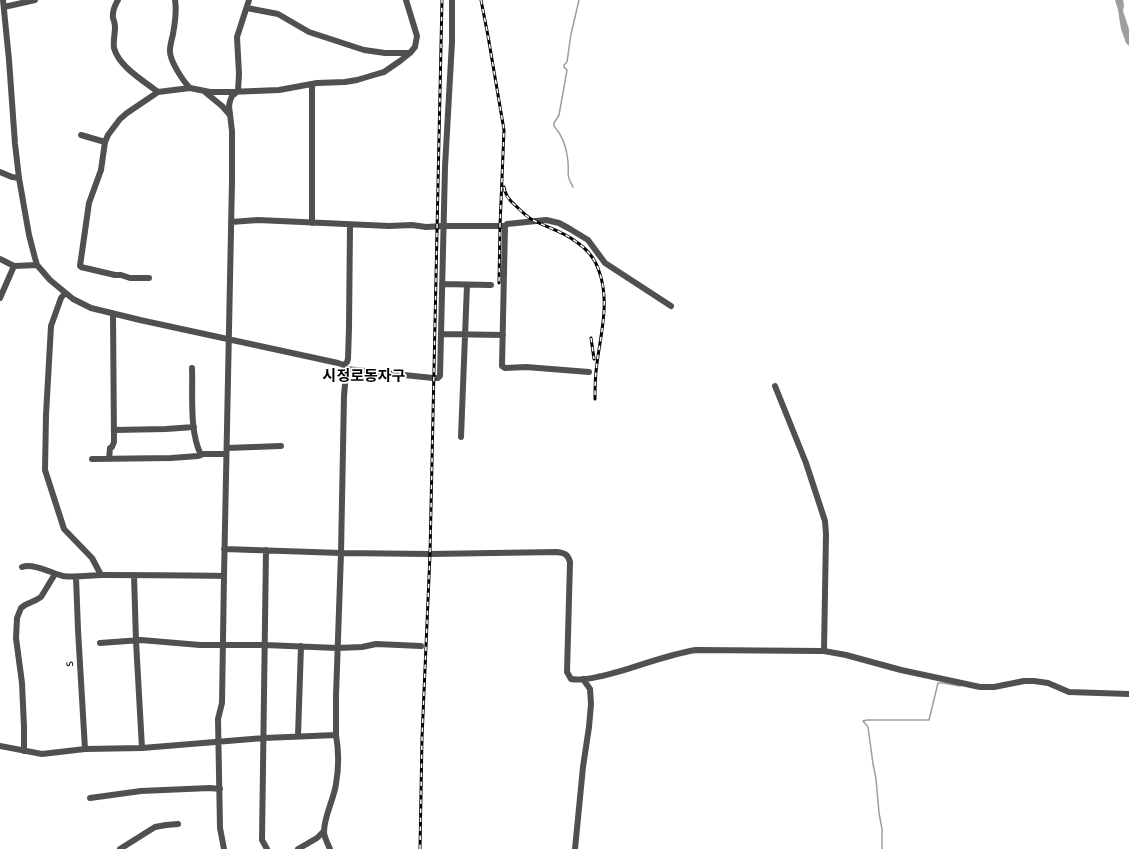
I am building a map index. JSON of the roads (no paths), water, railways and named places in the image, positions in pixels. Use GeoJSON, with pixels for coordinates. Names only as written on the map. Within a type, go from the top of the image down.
{"type":"FeatureCollection","features":[{"type":"Feature","properties":{"kind":"street"},"geometry":{"type":"LineString","coordinates":[[3,0],[19,178],[29,235],[37,265],[50,280],[65,293],[83,305],[114,314],[338,363],[345,367],[438,378],[441,373],[445,167],[452,42],[452,0]]}},
{"type":"Feature","properties":{"kind":"street"},"geometry":{"type":"LineString","coordinates":[[4,7],[35,0]]}},
{"type":"Feature","properties":{"kind":"street"},"geometry":{"type":"LineString","coordinates":[[118,0],[115,5],[113,16],[115,25],[114,47],[116,52],[126,67],[158,92]]}},
{"type":"Feature","properties":{"kind":"street"},"geometry":{"type":"LineString","coordinates":[[175,0],[175,25],[170,53],[178,71],[190,88]]}},
{"type":"Feature","properties":{"kind":"street"},"geometry":{"type":"LineString","coordinates":[[224,849],[220,828],[218,719],[222,703],[227,451],[232,159],[231,118],[229,106],[232,96],[238,91],[239,74],[237,37],[249,0]]}},
{"type":"Feature","properties":{"kind":"street"},"geometry":{"type":"LineString","coordinates":[[149,278],[130,278],[80,266],[89,203],[101,170],[105,142],[108,135],[120,119],[158,92],[190,88],[203,91],[230,92],[279,90],[312,84],[351,81],[377,74],[389,68],[410,53],[415,47],[416,36],[406,0]]}},
{"type":"Feature","properties":{"kind":"street"},"geometry":{"type":"LineString","coordinates":[[246,8],[278,14],[309,32],[364,50],[385,53],[410,53]]}},
{"type":"Feature","properties":{"kind":"street"},"geometry":{"type":"LineString","coordinates":[[312,84],[312,223]]}},
{"type":"Feature","properties":{"kind":"street"},"geometry":{"type":"LineString","coordinates":[[203,91],[222,106],[229,113],[231,118]]}},
{"type":"Feature","properties":{"kind":"street"},"geometry":{"type":"LineString","coordinates":[[81,135],[105,142]]}},
{"type":"Feature","properties":{"kind":"street"},"geometry":{"type":"LineString","coordinates":[[0,172],[19,178]]}},
{"type":"Feature","properties":{"kind":"street"},"geometry":{"type":"LineString","coordinates":[[231,222],[258,220],[350,225],[412,225],[426,227],[504,226],[507,224],[546,220],[559,223],[588,240],[605,263],[672,306]]}},
{"type":"Feature","properties":{"kind":"street"},"geometry":{"type":"LineString","coordinates":[[330,849],[324,831],[327,815],[334,796],[339,754],[336,735],[344,396],[346,373],[345,367],[348,359],[349,328],[350,225]]}},
{"type":"Feature","properties":{"kind":"street"},"geometry":{"type":"LineString","coordinates":[[504,226],[503,368],[526,367],[589,372]]}},
{"type":"Feature","properties":{"kind":"street"},"geometry":{"type":"LineString","coordinates":[[0,259],[14,266],[37,265]]}},
{"type":"Feature","properties":{"kind":"street"},"geometry":{"type":"LineString","coordinates":[[0,298],[14,266]]}},
{"type":"Feature","properties":{"kind":"street"},"geometry":{"type":"LineString","coordinates":[[442,284],[491,285]]}},
{"type":"Feature","properties":{"kind":"street"},"geometry":{"type":"LineString","coordinates":[[461,437],[467,284]]}},
{"type":"Feature","properties":{"kind":"street"},"geometry":{"type":"LineString","coordinates":[[65,293],[58,305],[51,326],[46,407],[45,470],[64,529],[92,558],[101,575]]}},
{"type":"Feature","properties":{"kind":"street"},"geometry":{"type":"LineString","coordinates":[[109,459],[110,448],[114,442],[114,314]]}},
{"type":"Feature","properties":{"kind":"street"},"geometry":{"type":"LineString","coordinates":[[441,334],[503,335]]}},
{"type":"Feature","properties":{"kind":"street"},"geometry":{"type":"LineString","coordinates":[[192,368],[194,427],[197,446],[201,455]]}},
{"type":"Feature","properties":{"kind":"street"},"geometry":{"type":"LineString","coordinates":[[775,386],[806,463],[825,521],[824,651]]}},
{"type":"Feature","properties":{"kind":"street"},"geometry":{"type":"LineString","coordinates":[[114,430],[194,427]]}},
{"type":"Feature","properties":{"kind":"street"},"geometry":{"type":"LineString","coordinates":[[92,459],[172,458],[281,446]]}},
{"type":"Feature","properties":{"kind":"street"},"geometry":{"type":"LineString","coordinates":[[224,549],[341,553],[430,554],[557,552],[564,554],[570,562],[567,672],[571,679],[584,679],[617,673],[696,650],[824,651],[846,655],[900,670],[980,687],[994,687],[1024,681],[1034,681],[1048,683],[1069,692],[1129,694]]}},
{"type":"Feature","properties":{"kind":"street"},"geometry":{"type":"LineString","coordinates":[[266,550],[262,840],[267,849]]}},
{"type":"Feature","properties":{"kind":"street"},"geometry":{"type":"LineString","coordinates":[[22,567],[32,567],[46,570],[55,574],[76,577],[101,575],[224,576]]}},
{"type":"Feature","properties":{"kind":"street"},"geometry":{"type":"LineString","coordinates":[[24,751],[22,682],[16,638],[17,618],[21,608],[41,596],[55,574]]}},
{"type":"Feature","properties":{"kind":"street"},"geometry":{"type":"LineString","coordinates":[[134,575],[142,748]]}},
{"type":"Feature","properties":{"kind":"street","name":"s"},"geometry":{"type":"LineString","coordinates":[[76,577],[85,749]]}},
{"type":"Feature","properties":{"kind":"street"},"geometry":{"type":"LineString","coordinates":[[100,643],[154,640],[200,645],[265,645],[338,648],[362,647],[376,644],[422,646]]}},
{"type":"Feature","properties":{"kind":"street"},"geometry":{"type":"LineString","coordinates":[[298,736],[302,646]]}},
{"type":"Feature","properties":{"kind":"street"},"geometry":{"type":"LineString","coordinates":[[575,849],[591,704],[590,689],[584,679]]}},
{"type":"Feature","properties":{"kind":"street"},"geometry":{"type":"LineString","coordinates":[[0,746],[42,754],[85,749],[142,748],[264,738],[336,735]]}},
{"type":"Feature","properties":{"kind":"street"},"geometry":{"type":"LineString","coordinates":[[90,798],[141,791],[210,788],[220,789]]}},
{"type":"Feature","properties":{"kind":"street"},"geometry":{"type":"LineString","coordinates":[[120,849],[155,827],[178,824]]}},
{"type":"Feature","properties":{"kind":"street"},"geometry":{"type":"LineString","coordinates":[[298,849],[317,838],[324,831]]}},
{"type":"Feature","properties":{"kind":"waterway"},"geometry":{"type":"LineString","coordinates":[[573,187],[569,177],[566,148],[560,134],[554,126],[554,123],[559,115],[567,70],[564,65],[567,62],[571,34],[579,0]]}},
{"type":"Feature","properties":{"kind":"waterway"},"geometry":{"type":"LineString","coordinates":[[882,849],[882,829],[876,779],[868,727],[863,721],[929,720],[938,683],[960,686]]}},
{"type":"Feature","properties":{"kind":"railway"},"geometry":{"type":"LineString","coordinates":[[420,849],[422,738],[430,554],[442,0]]}},
{"type":"Feature","properties":{"kind":"railway"},"geometry":{"type":"LineString","coordinates":[[481,0],[504,130],[499,283]]}},
{"type":"Feature","properties":{"kind":"railway"},"geometry":{"type":"LineString","coordinates":[[504,187],[509,199],[525,214],[536,222],[565,234],[579,244],[590,254],[597,266],[602,283],[604,309],[596,372],[595,399]]}},
{"type":"Feature","properties":{"kind":"railway"},"geometry":{"type":"LineString","coordinates":[[591,338],[594,359]]}},
{"type":"Feature","properties":{"kind":"district","name":"시정로동자구"},"geometry":{"type":"Point","coordinates":[364,376]}}]}
